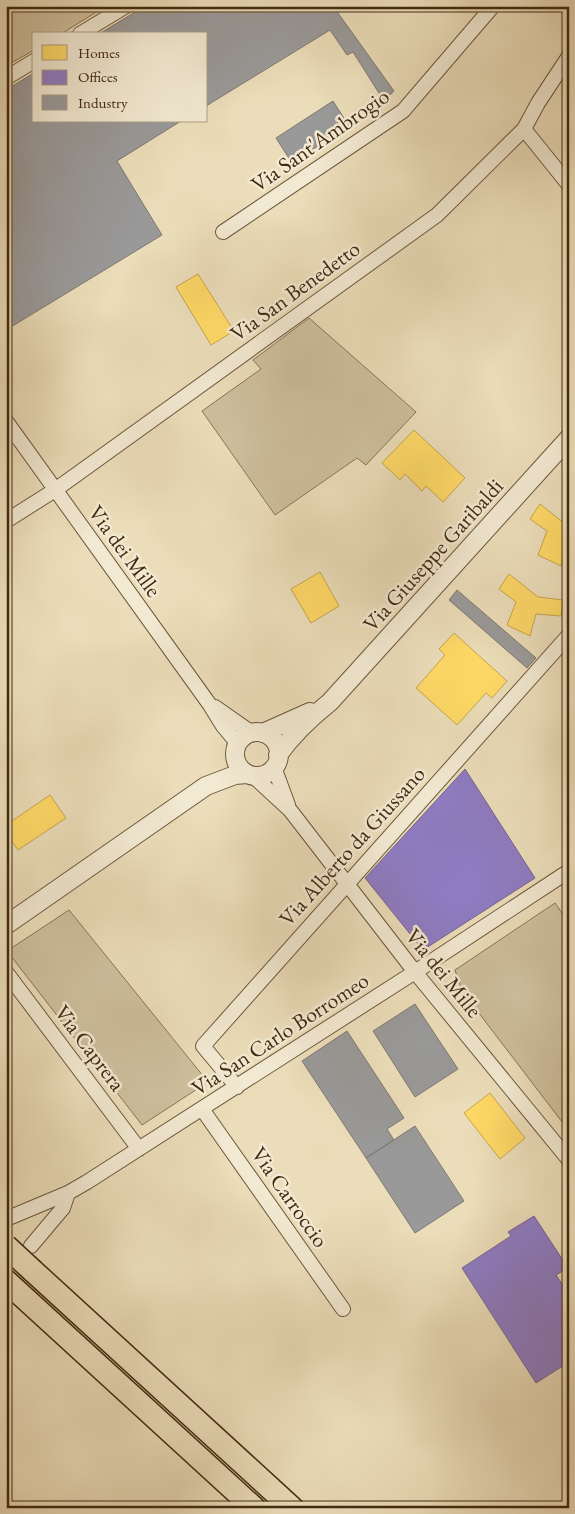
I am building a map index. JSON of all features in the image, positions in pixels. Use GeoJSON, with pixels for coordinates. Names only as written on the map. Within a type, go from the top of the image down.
{"type":"FeatureCollection","features":[{"type":"Feature","properties":{"kind":"highway"},"geometry":{"type":"LineString","coordinates":[[6,1246],[286,1503]]}},
{"type":"Feature","properties":{"kind":"highway"},"geometry":{"type":"LineString","coordinates":[[12,1286],[254,1508]]}},
{"type":"Feature","properties":{"kind":"street"},"geometry":{"type":"LineString","coordinates":[[83,32],[126,6]]}},
{"type":"Feature","properties":{"kind":"street","name":"Via Sant'Ambrogio"},"geometry":{"type":"LineString","coordinates":[[223,232],[403,111],[493,6]]}},
{"type":"Feature","properties":{"kind":"street","name":"Via San Benedetto"},"geometry":{"type":"LineString","coordinates":[[6,521],[55,490],[437,215],[524,129],[538,103],[569,56]]}},
{"type":"Feature","properties":{"kind":"street"},"geometry":{"type":"LineString","coordinates":[[6,78],[32,62]]}},
{"type":"Feature","properties":{"kind":"street"},"geometry":{"type":"LineString","coordinates":[[524,129],[569,185]]}},
{"type":"Feature","properties":{"kind":"street","name":"Via dei Mille"},"geometry":{"type":"LineString","coordinates":[[6,421],[210,704],[247,740]]}},
{"type":"Feature","properties":{"kind":"street","name":"Via Giuseppe Garibaldi"},"geometry":{"type":"LineString","coordinates":[[276,761],[290,739],[330,702],[569,438]]}},
{"type":"Feature","properties":{"kind":"street","name":"Via Alberto da Giussano"},"geometry":{"type":"LineString","coordinates":[[236,1087],[203,1046],[569,634]]}},
{"type":"Feature","properties":{"kind":"street","name":"Via Giuseppe Garibaldi"},"geometry":{"type":"LineString","coordinates":[[6,925],[206,786],[247,740],[295,720],[330,702]]}},
{"type":"Feature","properties":{"kind":"street"},"geometry":{"type":"LineString","coordinates":[[247,740],[274,741],[278,748],[276,761],[265,774],[250,775],[237,763],[247,740]]}},
{"type":"Feature","properties":{"kind":"street","name":"Via dei Mille"},"geometry":{"type":"LineString","coordinates":[[276,761],[290,810]]}},
{"type":"Feature","properties":{"kind":"street","name":"Via dei Mille"},"geometry":{"type":"LineString","coordinates":[[250,775],[290,810],[415,972],[569,1160]]}},
{"type":"Feature","properties":{"kind":"street","name":"Via Giuseppe Garibaldi"},"geometry":{"type":"LineString","coordinates":[[206,786],[235,776],[250,775]]}},
{"type":"Feature","properties":{"kind":"street","name":"Via San Carlo Borromeo"},"geometry":{"type":"LineString","coordinates":[[6,1219],[68,1193],[202,1109],[569,871]]}},
{"type":"Feature","properties":{"kind":"street","name":"Via Caprera"},"geometry":{"type":"LineString","coordinates":[[6,972],[139,1149]]}},
{"type":"Feature","properties":{"kind":"street","name":"Via Carroccio"},"geometry":{"type":"LineString","coordinates":[[202,1109],[343,1310]]}},
{"type":"Feature","properties":{"kind":"street"},"geometry":{"type":"LineString","coordinates":[[31,1246],[63,1208],[68,1193]]}},
{"type":"Feature","properties":{"kind":"shaded area"},"geometry":{"type":"Polygon","coordinates":[[[6,6],[106,6],[64,32],[32,32],[32,51],[6,66],[6,6]]]}},
{"type":"Feature","properties":{"kind":"shaded area"},"geometry":{"type":"Polygon","coordinates":[[[309,318],[416,412],[366,465],[357,458],[275,515],[202,411],[261,369],[253,360],[309,318]]]}},
{"type":"Feature","properties":{"kind":"shaded area"},"geometry":{"type":"Polygon","coordinates":[[[555,903],[569,923],[569,1131],[462,991],[455,970],[555,903]]]}},
{"type":"Feature","properties":{"kind":"shaded area"},"geometry":{"type":"Polygon","coordinates":[[[69,910],[208,1082],[142,1125],[7,951],[69,910]]]}},
{"type":"Feature","properties":{"kind":"building: Homes"},"geometry":{"type":"Polygon","coordinates":[[[198,274],[234,331],[211,345],[176,287],[198,274]]]}},
{"type":"Feature","properties":{"kind":"building: Homes"},"geometry":{"type":"Polygon","coordinates":[[[414,430],[465,478],[443,502],[426,486],[422,491],[405,474],[400,480],[382,463],[414,430]]]}},
{"type":"Feature","properties":{"kind":"building: Homes"},"geometry":{"type":"Polygon","coordinates":[[[540,504],[569,527],[569,544],[567,544],[561,566],[538,555],[547,531],[530,519],[540,504]]]}},
{"type":"Feature","properties":{"kind":"building: Homes"},"geometry":{"type":"Polygon","coordinates":[[[320,572],[339,606],[311,623],[291,589],[320,572]]]}},
{"type":"Feature","properties":{"kind":"building: Homes"},"geometry":{"type":"Polygon","coordinates":[[[509,574],[538,597],[563,600],[561,616],[536,614],[530,636],[507,625],[516,602],[499,589],[509,574]]]}},
{"type":"Feature","properties":{"kind":"building: Homes"},"geometry":{"type":"Polygon","coordinates":[[[454,633],[507,681],[492,698],[486,693],[457,725],[416,688],[445,655],[439,649],[454,633]]]}},
{"type":"Feature","properties":{"kind":"building: Homes"},"geometry":{"type":"Polygon","coordinates":[[[50,795],[66,818],[18,850],[6,833],[6,825],[50,795]]]}},
{"type":"Feature","properties":{"kind":"building: Homes"},"geometry":{"type":"Polygon","coordinates":[[[490,1093],[525,1138],[500,1159],[464,1113],[490,1093]]]}},
{"type":"Feature","properties":{"kind":"building: Offices"},"geometry":{"type":"Polygon","coordinates":[[[465,769],[535,878],[423,950],[365,878],[465,769]]]}},
{"type":"Feature","properties":{"kind":"building: Offices"},"geometry":{"type":"Polygon","coordinates":[[[534,1216],[568,1268],[556,1275],[569,1294],[569,1362],[536,1383],[462,1268],[511,1236],[508,1232],[534,1216]]]}},
{"type":"Feature","properties":{"kind":"building: Industry"},"geometry":{"type":"Polygon","coordinates":[[[145,6],[333,6],[394,91],[384,101],[353,52],[347,55],[330,30],[208,105],[208,32],[102,32],[145,6]]]}},
{"type":"Feature","properties":{"kind":"building: Industry"},"geometry":{"type":"Polygon","coordinates":[[[32,74],[32,122],[179,122],[117,161],[162,235],[6,330],[6,90],[32,74]]]}},
{"type":"Feature","properties":{"kind":"building: Industry"},"geometry":{"type":"Polygon","coordinates":[[[333,101],[349,126],[292,163],[276,138],[333,101]]]}},
{"type":"Feature","properties":{"kind":"building: Industry"},"geometry":{"type":"Polygon","coordinates":[[[457,590],[536,658],[527,668],[449,600],[457,590]]]}},
{"type":"Feature","properties":{"kind":"building: Industry"},"geometry":{"type":"Polygon","coordinates":[[[415,1004],[458,1069],[415,1097],[373,1031],[415,1004]]]}},
{"type":"Feature","properties":{"kind":"building: Industry"},"geometry":{"type":"Polygon","coordinates":[[[347,1031],[404,1118],[387,1129],[394,1140],[366,1158],[302,1061],[347,1031]]]}},
{"type":"Feature","properties":{"kind":"building: Industry"},"geometry":{"type":"Polygon","coordinates":[[[415,1126],[464,1201],[415,1233],[366,1158],[415,1126]]]}}]}
